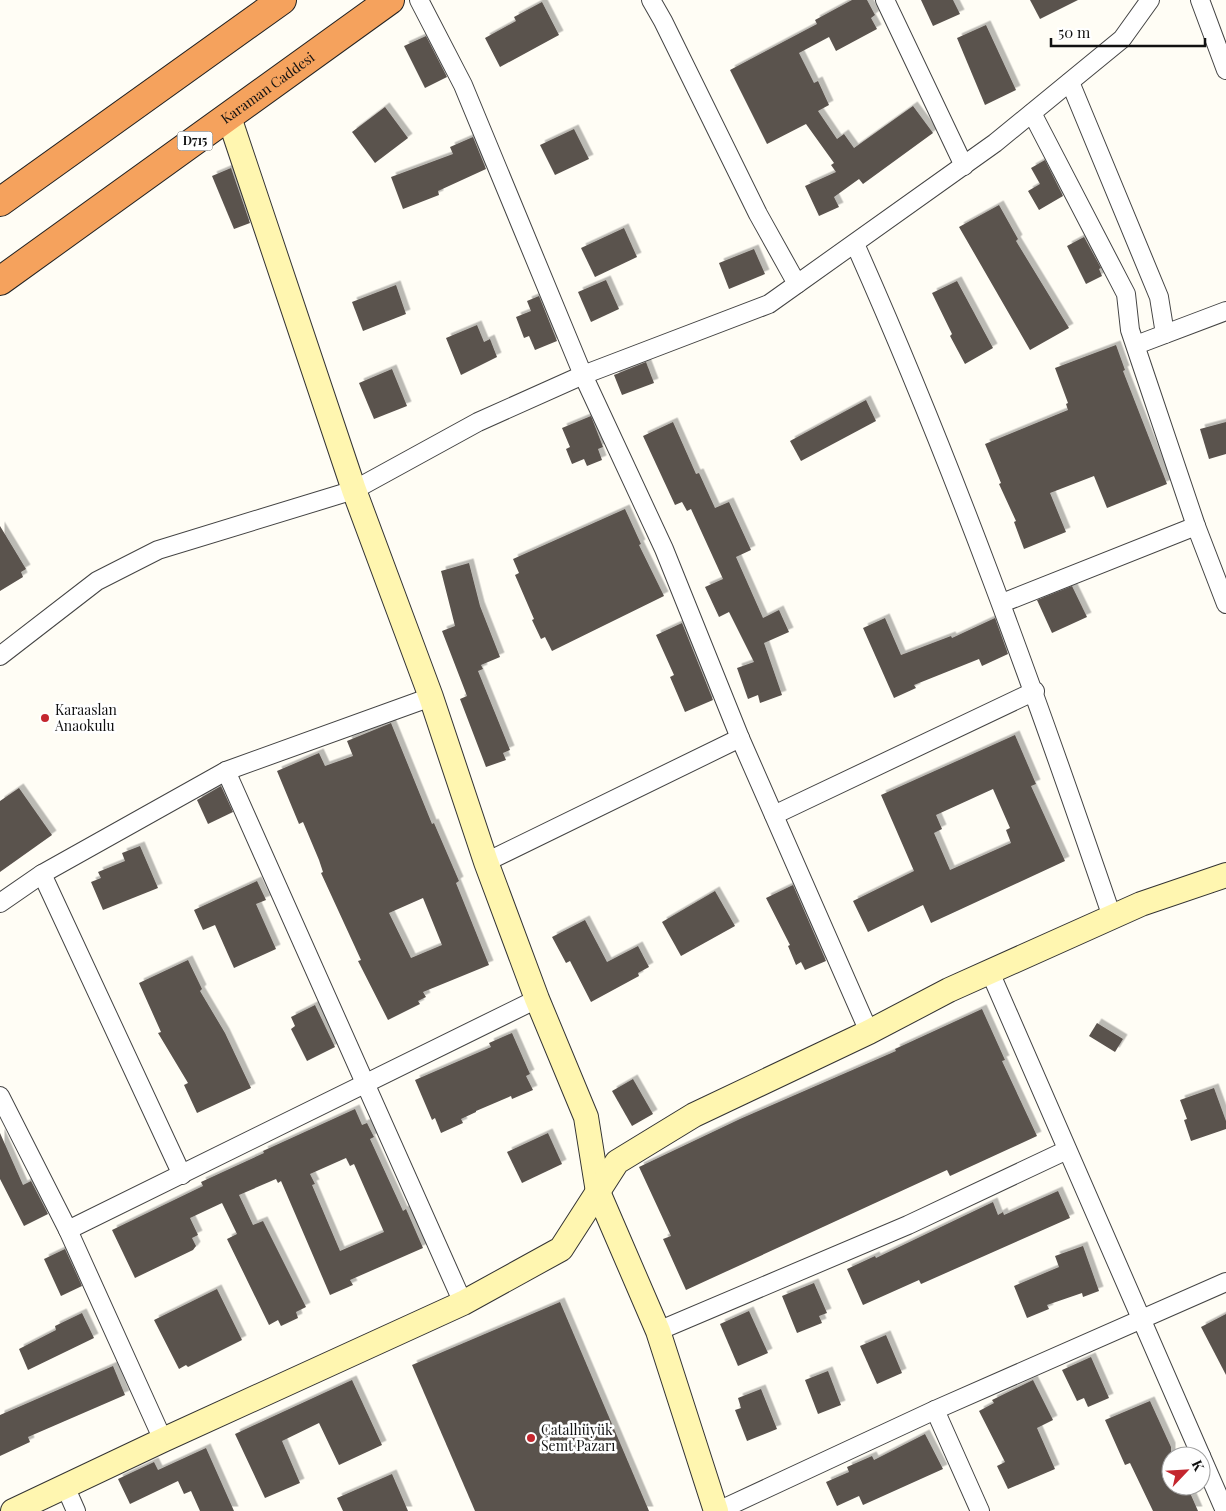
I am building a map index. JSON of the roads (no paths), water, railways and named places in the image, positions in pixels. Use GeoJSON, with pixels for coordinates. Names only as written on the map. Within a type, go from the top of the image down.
{"type":"FeatureCollection","features":[{"type":"Feature","properties":{"kind":"highway"},"geometry":{"type":"LineString","coordinates":[[0,202],[282,0]]}},
{"type":"Feature","properties":{"kind":"highway","name":"Karaman Caddesi"},"geometry":{"type":"LineString","coordinates":[[0,281],[390,0]]}},
{"type":"Feature","properties":{"kind":"street"},"geometry":{"type":"LineString","coordinates":[[418,0],[463,86],[583,375],[664,549],[740,738],[869,1032]]}},
{"type":"Feature","properties":{"kind":"street"},"geometry":{"type":"LineString","coordinates":[[651,0],[664,21],[758,214],[797,284]]}},
{"type":"Feature","properties":{"kind":"street"},"geometry":{"type":"LineString","coordinates":[[885,0],[964,166]]}},
{"type":"Feature","properties":{"kind":"street"},"geometry":{"type":"LineString","coordinates":[[0,656],[97,582],[158,550],[354,490],[478,422],[583,375],[770,304],[964,166],[1032,113],[1122,39],[1150,0]]}},
{"type":"Feature","properties":{"kind":"street"},"geometry":{"type":"LineString","coordinates":[[1200,0],[1226,70]]}},
{"type":"Feature","properties":{"kind":"street"},"geometry":{"type":"LineString","coordinates":[[1070,82],[1159,297],[1165,334]]}},
{"type":"Feature","properties":{"kind":"street"},"geometry":{"type":"LineString","coordinates":[[1032,113],[1126,294],[1130,330],[1196,526],[1226,604]]}},
{"type":"Feature","properties":{"kind":"street"},"geometry":{"type":"LineString","coordinates":[[229,117],[354,490],[431,697],[486,862],[537,998],[586,1117],[598,1192],[658,1332],[717,1511],[935,1410],[1226,1282]]}},
{"type":"Feature","properties":{"kind":"street"},"geometry":{"type":"LineString","coordinates":[[855,244],[894,331],[1002,603],[1035,691],[1112,917]]}},
{"type":"Feature","properties":{"kind":"street"},"geometry":{"type":"LineString","coordinates":[[1136,345],[1226,311]]}},
{"type":"Feature","properties":{"kind":"street"},"geometry":{"type":"LineString","coordinates":[[1002,603],[1196,526]]}},
{"type":"Feature","properties":{"kind":"street"},"geometry":{"type":"LineString","coordinates":[[774,815],[1035,691]]}},
{"type":"Feature","properties":{"kind":"street"},"geometry":{"type":"LineString","coordinates":[[0,903],[42,874],[226,771],[431,697]]}},
{"type":"Feature","properties":{"kind":"street"},"geometry":{"type":"LineString","coordinates":[[486,862],[740,738]]}},
{"type":"Feature","properties":{"kind":"street"},"geometry":{"type":"LineString","coordinates":[[226,771],[463,1304]]}},
{"type":"Feature","properties":{"kind":"street"},"geometry":{"type":"LineString","coordinates":[[42,874],[182,1175]]}},
{"type":"Feature","properties":{"kind":"street"},"geometry":{"type":"LineString","coordinates":[[13,1511],[163,1440],[463,1304],[562,1249],[617,1162],[694,1115],[869,1032],[949,990],[1141,904],[1226,875]]}},
{"type":"Feature","properties":{"kind":"street"},"geometry":{"type":"LineString","coordinates":[[990,972],[1197,1446]]}},
{"type":"Feature","properties":{"kind":"street"},"geometry":{"type":"LineString","coordinates":[[68,1230],[366,1085],[537,998]]}},
{"type":"Feature","properties":{"kind":"street"},"geometry":{"type":"LineString","coordinates":[[0,1096],[68,1230],[163,1440]]}},
{"type":"Feature","properties":{"kind":"street"},"geometry":{"type":"LineString","coordinates":[[658,1332],[908,1225],[1067,1150]]}},
{"type":"Feature","properties":{"kind":"street"},"geometry":{"type":"LineString","coordinates":[[935,1410],[980,1511]]}},
{"type":"Feature","properties":{"kind":"street"},"geometry":{"type":"LineString","coordinates":[[1211,1479],[1225,1511]]}},
{"type":"Feature","properties":{"kind":"street"},"geometry":{"type":"LineString","coordinates":[[65,1486],[76,1511]]}},
{"type":"Feature","properties":{"kind":"place","name":"Karaaslan Anaokulu"},"geometry":{"type":"Point","coordinates":[45,718]}},
{"type":"Feature","properties":{"kind":"place","name":"Çatalhüyük Semt Pazarı"},"geometry":{"type":"Point","coordinates":[531,1438]}}]}
